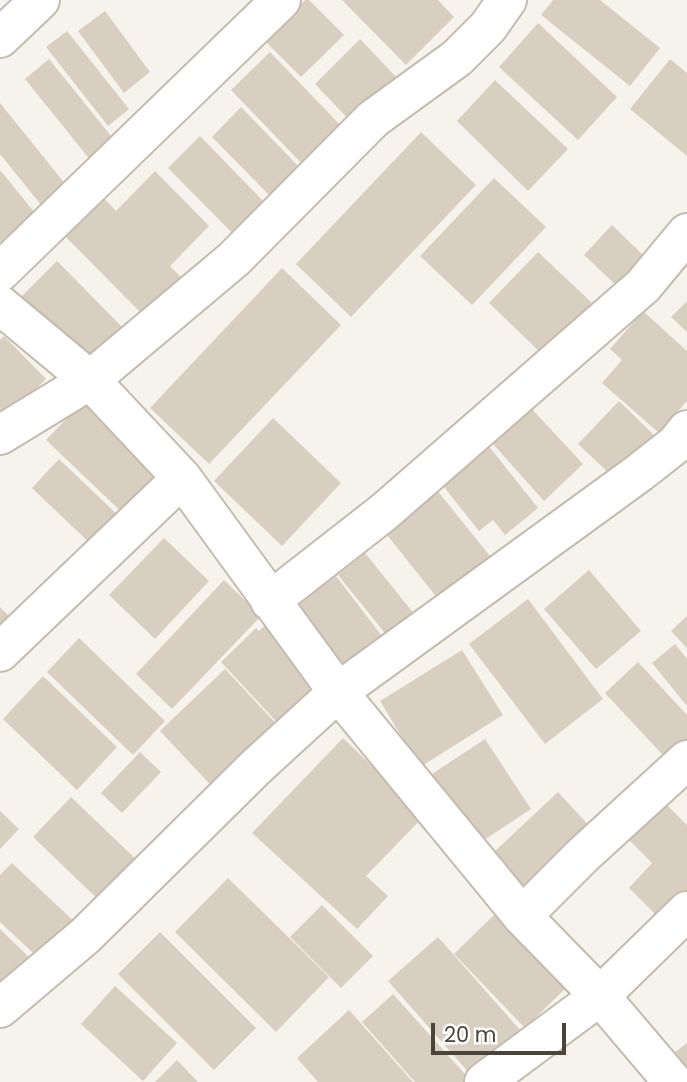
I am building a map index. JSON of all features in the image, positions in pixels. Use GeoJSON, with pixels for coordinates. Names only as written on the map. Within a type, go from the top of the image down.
{"type":"FeatureCollection","features":[{"type":"Feature","properties":{"kind":"street"},"geometry":{"type":"LineString","coordinates":[[0,38],[40,0]]}},
{"type":"Feature","properties":{"kind":"street"},"geometry":{"type":"LineString","coordinates":[[0,272],[281,0]]}},
{"type":"Feature","properties":{"kind":"street"},"geometry":{"type":"LineString","coordinates":[[0,435],[90,380],[234,259],[373,119],[457,58],[488,27],[508,0]]}},
{"type":"Feature","properties":{"kind":"street"},"geometry":{"type":"LineString","coordinates":[[270,601],[384,512],[573,348],[643,286],[687,233]]}},
{"type":"Feature","properties":{"kind":"street"},"geometry":{"type":"LineString","coordinates":[[0,305],[90,380],[182,478],[338,692],[522,916],[600,996],[673,1082]]}},
{"type":"Feature","properties":{"kind":"street"},"geometry":{"type":"LineString","coordinates":[[0,1008],[85,936],[256,767],[338,692],[639,473],[676,444],[687,430]]}},
{"type":"Feature","properties":{"kind":"street"},"geometry":{"type":"LineString","coordinates":[[0,652],[182,478]]}},
{"type":"Feature","properties":{"kind":"street"},"geometry":{"type":"LineString","coordinates":[[522,916],[583,855],[687,760]]}},
{"type":"Feature","properties":{"kind":"street"},"geometry":{"type":"LineString","coordinates":[[484,1082],[600,996],[687,911]]}},
{"type":"Feature","properties":{"kind":"building"},"geometry":{"type":"Polygon","coordinates":[[[305,0],[309,0],[344,35],[301,77],[264,40],[305,0]]]}},
{"type":"Feature","properties":{"kind":"building"},"geometry":{"type":"Polygon","coordinates":[[[342,0],[438,0],[454,17],[406,65],[342,0]]]}},
{"type":"Feature","properties":{"kind":"building"},"geometry":{"type":"Polygon","coordinates":[[[553,0],[600,0],[660,48],[630,86],[541,15],[553,0]]]}},
{"type":"Feature","properties":{"kind":"building"},"geometry":{"type":"Polygon","coordinates":[[[105,11],[150,72],[124,93],[78,31],[105,11]]]}},
{"type":"Feature","properties":{"kind":"building"},"geometry":{"type":"Polygon","coordinates":[[[538,23],[617,97],[578,140],[499,67],[538,23]]]}},
{"type":"Feature","properties":{"kind":"building"},"geometry":{"type":"Polygon","coordinates":[[[67,31],[129,109],[108,126],[46,47],[67,31]]]}},
{"type":"Feature","properties":{"kind":"building"},"geometry":{"type":"Polygon","coordinates":[[[360,39],[400,81],[355,126],[315,84],[360,39]]]}},
{"type":"Feature","properties":{"kind":"building"},"geometry":{"type":"Polygon","coordinates":[[[270,52],[345,130],[306,168],[231,90],[270,52]]]}},
{"type":"Feature","properties":{"kind":"building"},"geometry":{"type":"Polygon","coordinates":[[[49,59],[120,147],[96,167],[25,79],[49,59]]]}},
{"type":"Feature","properties":{"kind":"building"},"geometry":{"type":"Polygon","coordinates":[[[670,59],[687,73],[687,156],[630,109],[670,59]]]}},
{"type":"Feature","properties":{"kind":"building"},"geometry":{"type":"Polygon","coordinates":[[[495,80],[568,149],[528,191],[457,121],[495,80]]]}},
{"type":"Feature","properties":{"kind":"building"},"geometry":{"type":"Polygon","coordinates":[[[0,103],[75,196],[50,216],[0,154],[0,103]]]}},
{"type":"Feature","properties":{"kind":"building"},"geometry":{"type":"Polygon","coordinates":[[[241,107],[307,175],[277,203],[212,137],[241,107]]]}},
{"type":"Feature","properties":{"kind":"building"},"geometry":{"type":"Polygon","coordinates":[[[421,132],[476,185],[351,317],[296,264],[421,132]]]}},
{"type":"Feature","properties":{"kind":"building"},"geometry":{"type":"Polygon","coordinates":[[[200,136],[271,209],[239,240],[168,168],[200,136]]]}},
{"type":"Feature","properties":{"kind":"building"},"geometry":{"type":"Polygon","coordinates":[[[0,170],[35,213],[0,242],[0,170]]]}},
{"type":"Feature","properties":{"kind":"building"},"geometry":{"type":"Polygon","coordinates":[[[155,171],[209,226],[170,266],[188,284],[150,322],[60,231],[98,192],[116,211],[155,171]]]}},
{"type":"Feature","properties":{"kind":"building"},"geometry":{"type":"Polygon","coordinates":[[[494,178],[546,227],[472,305],[420,256],[494,178]]]}},
{"type":"Feature","properties":{"kind":"building"},"geometry":{"type":"Polygon","coordinates":[[[612,225],[647,259],[619,288],[584,255],[612,225]]]}},
{"type":"Feature","properties":{"kind":"building"},"geometry":{"type":"Polygon","coordinates":[[[538,252],[592,303],[543,355],[489,303],[538,252]]]}},
{"type":"Feature","properties":{"kind":"building"},"geometry":{"type":"Polygon","coordinates":[[[57,261],[124,329],[89,364],[22,296],[57,261]]]}},
{"type":"Feature","properties":{"kind":"building"},"geometry":{"type":"Polygon","coordinates":[[[282,268],[341,325],[209,464],[150,408],[282,268]]]}},
{"type":"Feature","properties":{"kind":"building"},"geometry":{"type":"Polygon","coordinates":[[[687,301],[687,332],[671,317],[687,301]]]}},
{"type":"Feature","properties":{"kind":"building"},"geometry":{"type":"Polygon","coordinates":[[[643,311],[687,351],[687,401],[659,433],[602,383],[622,360],[610,349],[643,311]]]}},
{"type":"Feature","properties":{"kind":"building"},"geometry":{"type":"Polygon","coordinates":[[[4,336],[46,379],[0,425],[0,340],[4,336]]]}},
{"type":"Feature","properties":{"kind":"building"},"geometry":{"type":"Polygon","coordinates":[[[86,398],[169,478],[130,520],[46,440],[86,398]]]}},
{"type":"Feature","properties":{"kind":"building"},"geometry":{"type":"Polygon","coordinates":[[[619,401],[654,435],[614,478],[578,444],[619,401]]]}},
{"type":"Feature","properties":{"kind":"building"},"geometry":{"type":"Polygon","coordinates":[[[531,408],[583,464],[544,501],[493,444],[531,408]]]}},
{"type":"Feature","properties":{"kind":"building"},"geometry":{"type":"Polygon","coordinates":[[[273,418],[341,483],[282,546],[214,481],[273,418]]]}},
{"type":"Feature","properties":{"kind":"building"},"geometry":{"type":"Polygon","coordinates":[[[487,444],[538,508],[505,535],[493,520],[479,531],[440,482],[487,444]]]}},
{"type":"Feature","properties":{"kind":"building"},"geometry":{"type":"Polygon","coordinates":[[[59,459],[123,520],[96,549],[32,488],[59,459]]]}},
{"type":"Feature","properties":{"kind":"building"},"geometry":{"type":"Polygon","coordinates":[[[432,484],[494,561],[442,604],[380,526],[432,484]]]}},
{"type":"Feature","properties":{"kind":"building"},"geometry":{"type":"Polygon","coordinates":[[[164,538],[209,581],[155,639],[109,595],[164,538]]]}},
{"type":"Feature","properties":{"kind":"building"},"geometry":{"type":"Polygon","coordinates":[[[365,553],[415,615],[388,637],[338,575],[365,553]]]}},
{"type":"Feature","properties":{"kind":"building"},"geometry":{"type":"Polygon","coordinates":[[[589,570],[641,631],[596,669],[544,609],[589,570]]]}},
{"type":"Feature","properties":{"kind":"building"},"geometry":{"type":"Polygon","coordinates":[[[336,576],[385,640],[343,674],[293,609],[336,576]]]}},
{"type":"Feature","properties":{"kind":"building"},"geometry":{"type":"Polygon","coordinates":[[[224,580],[261,616],[172,709],[136,674],[224,580]]]}},
{"type":"Feature","properties":{"kind":"building"},"geometry":{"type":"Polygon","coordinates":[[[528,599],[603,699],[545,744],[469,644],[528,599]]]}},
{"type":"Feature","properties":{"kind":"building"},"geometry":{"type":"Polygon","coordinates":[[[0,607],[16,623],[0,640],[0,607]]]}},
{"type":"Feature","properties":{"kind":"building"},"geometry":{"type":"Polygon","coordinates":[[[687,616],[687,648],[671,631],[687,616]]]}},
{"type":"Feature","properties":{"kind":"building"},"geometry":{"type":"Polygon","coordinates":[[[272,618],[302,651],[292,662],[325,697],[287,733],[221,662],[256,628],[259,631],[272,618]]]}},
{"type":"Feature","properties":{"kind":"building"},"geometry":{"type":"Polygon","coordinates":[[[79,638],[165,721],[133,755],[47,672],[79,638]]]}},
{"type":"Feature","properties":{"kind":"building"},"geometry":{"type":"Polygon","coordinates":[[[675,644],[687,659],[687,706],[652,663],[675,644]]]}},
{"type":"Feature","properties":{"kind":"building"},"geometry":{"type":"Polygon","coordinates":[[[462,650],[503,715],[420,767],[380,701],[462,650]]]}},
{"type":"Feature","properties":{"kind":"building"},"geometry":{"type":"Polygon","coordinates":[[[638,662],[687,715],[687,755],[674,767],[605,693],[638,662]]]}},
{"type":"Feature","properties":{"kind":"building"},"geometry":{"type":"Polygon","coordinates":[[[225,669],[284,732],[219,794],[160,731],[225,669]]]}},
{"type":"Feature","properties":{"kind":"building"},"geometry":{"type":"Polygon","coordinates":[[[43,676],[117,747],[77,790],[3,719],[43,676]]]}},
{"type":"Feature","properties":{"kind":"building"},"geometry":{"type":"Polygon","coordinates":[[[343,738],[424,816],[366,876],[388,896],[357,929],[252,833],[343,738]]]}},
{"type":"Feature","properties":{"kind":"building"},"geometry":{"type":"Polygon","coordinates":[[[485,739],[531,809],[475,846],[429,776],[485,739]]]}},
{"type":"Feature","properties":{"kind":"building"},"geometry":{"type":"Polygon","coordinates":[[[140,752],[161,772],[122,813],[101,793],[140,752]]]}},
{"type":"Feature","properties":{"kind":"building"},"geometry":{"type":"Polygon","coordinates":[[[558,792],[593,830],[528,890],[493,853],[558,792]]]}},
{"type":"Feature","properties":{"kind":"building"},"geometry":{"type":"Polygon","coordinates":[[[71,797],[142,865],[104,905],[33,837],[71,797]]]}},
{"type":"Feature","properties":{"kind":"building"},"geometry":{"type":"Polygon","coordinates":[[[665,803],[687,825],[687,906],[667,926],[629,888],[652,863],[629,840],[665,803]]]}},
{"type":"Feature","properties":{"kind":"building"},"geometry":{"type":"Polygon","coordinates":[[[0,811],[19,829],[0,849],[0,811]]]}},
{"type":"Feature","properties":{"kind":"building"},"geometry":{"type":"Polygon","coordinates":[[[12,863],[80,927],[45,964],[0,922],[0,875],[12,863]]]}},
{"type":"Feature","properties":{"kind":"building"},"geometry":{"type":"Polygon","coordinates":[[[228,878],[329,977],[276,1032],[175,932],[228,878]]]}},
{"type":"Feature","properties":{"kind":"building"},"geometry":{"type":"Polygon","coordinates":[[[322,905],[373,956],[341,988],[290,937],[322,905]]]}},
{"type":"Feature","properties":{"kind":"building"},"geometry":{"type":"Polygon","coordinates":[[[496,913],[567,987],[525,1028],[454,954],[496,913]]]}},
{"type":"Feature","properties":{"kind":"building"},"geometry":{"type":"Polygon","coordinates":[[[0,929],[36,964],[0,998],[0,929]]]}},
{"type":"Feature","properties":{"kind":"building"},"geometry":{"type":"Polygon","coordinates":[[[160,932],[256,1028],[214,1070],[118,974],[160,932]]]}},
{"type":"Feature","properties":{"kind":"building"},"geometry":{"type":"Polygon","coordinates":[[[438,937],[521,1031],[471,1075],[388,981],[438,937]]]}},
{"type":"Feature","properties":{"kind":"building"},"geometry":{"type":"Polygon","coordinates":[[[115,986],[177,1043],[143,1081],[81,1024],[115,986]]]}},
{"type":"Feature","properties":{"kind":"building"},"geometry":{"type":"Polygon","coordinates":[[[393,994],[472,1082],[415,1082],[362,1022],[393,994]]]}},
{"type":"Feature","properties":{"kind":"building"},"geometry":{"type":"Polygon","coordinates":[[[349,1010],[413,1082],[318,1082],[297,1058],[349,1010]]]}},
{"type":"Feature","properties":{"kind":"building"},"geometry":{"type":"Polygon","coordinates":[[[687,1043],[687,1068],[675,1052],[687,1043]]]}},
{"type":"Feature","properties":{"kind":"building"},"geometry":{"type":"Polygon","coordinates":[[[177,1060],[198,1082],[155,1082],[177,1060]]]}}]}
